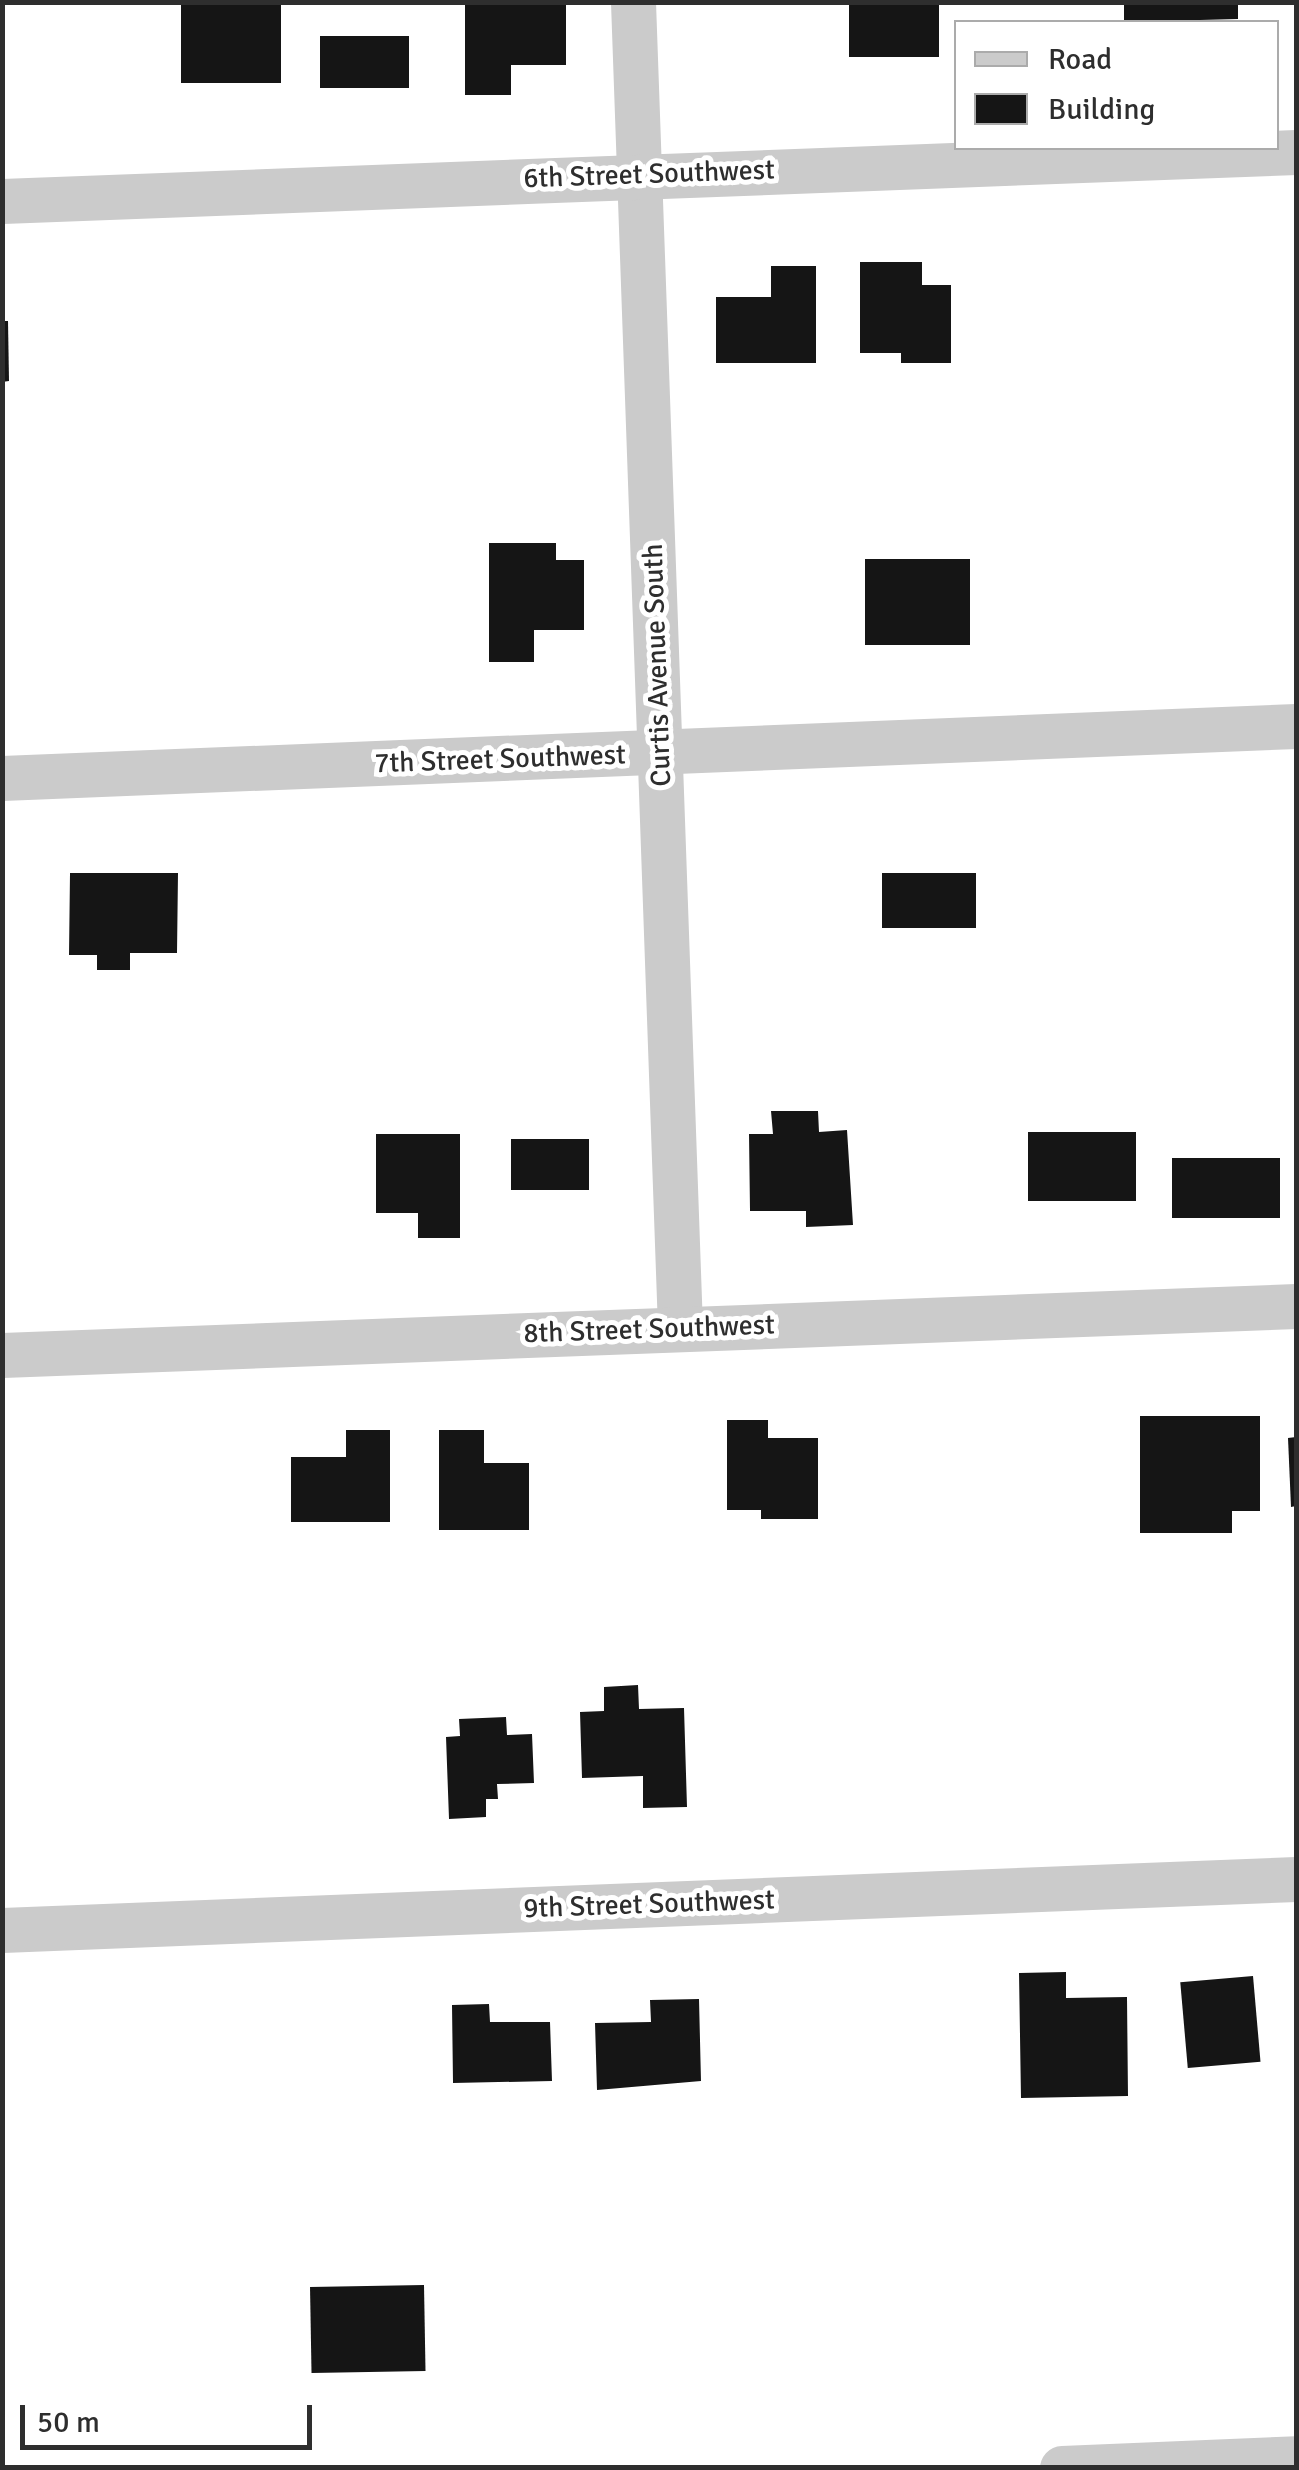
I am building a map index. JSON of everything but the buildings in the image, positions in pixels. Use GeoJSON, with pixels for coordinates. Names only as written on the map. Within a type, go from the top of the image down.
{"type":"FeatureCollection","features":[{"type":"Feature","properties":{"kind":"street","name":"Curtis Avenue South"},"geometry":{"type":"LineString","coordinates":[[633,2],[680,1327]]}},
{"type":"Feature","properties":{"kind":"street","name":"6th Street Southwest"},"geometry":{"type":"LineString","coordinates":[[2,201],[1296,152]]}},
{"type":"Feature","properties":{"kind":"street","name":"7th Street Southwest"},"geometry":{"type":"LineString","coordinates":[[2,778],[1296,726]]}},
{"type":"Feature","properties":{"kind":"street","name":"8th Street Southwest"},"geometry":{"type":"LineString","coordinates":[[2,1354],[1296,1306]]}},
{"type":"Feature","properties":{"kind":"street","name":"9th Street Southwest"},"geometry":{"type":"LineString","coordinates":[[2,1930],[1296,1879]]}},
{"type":"Feature","properties":{"kind":"street"},"geometry":{"type":"LineString","coordinates":[[1062,2468],[1296,2458]]}}]}
